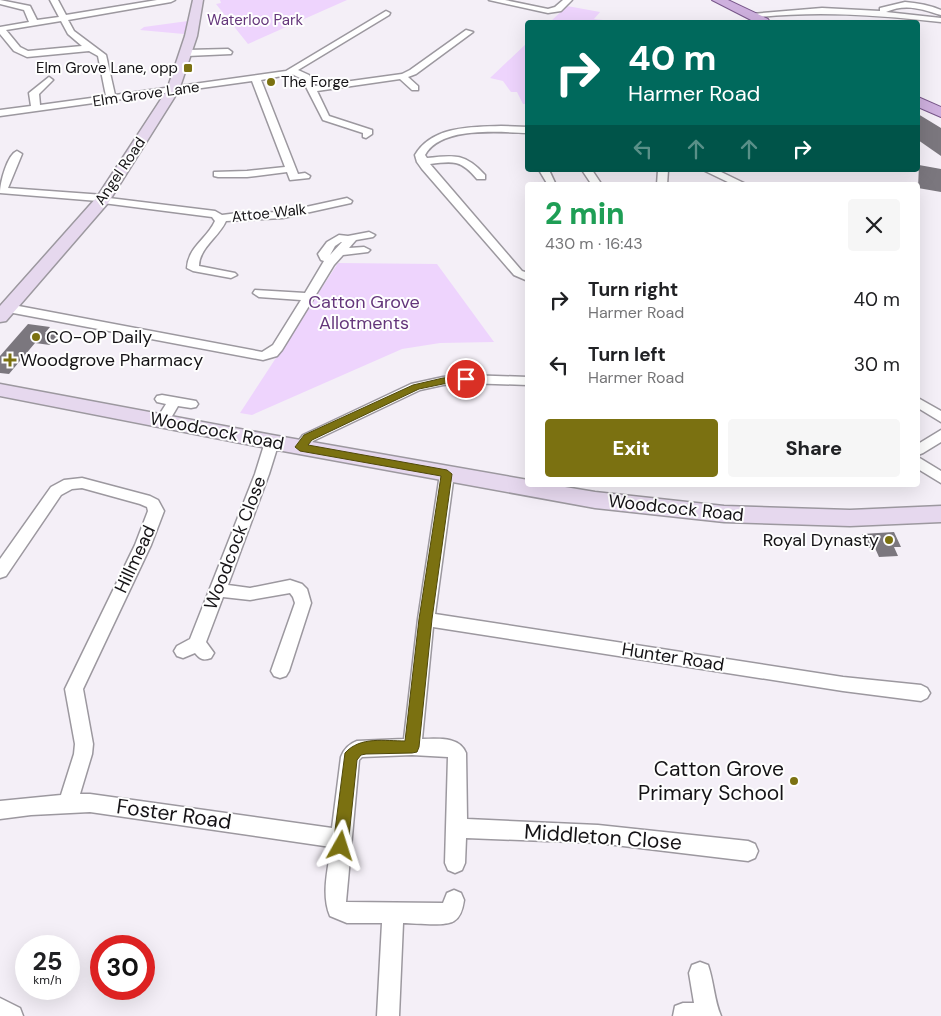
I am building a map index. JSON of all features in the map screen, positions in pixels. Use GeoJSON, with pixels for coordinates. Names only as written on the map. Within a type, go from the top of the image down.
{"type":"FeatureCollection","features":[{"type":"Feature","properties":{"kind":"main road"},"geometry":{"type":"LineString","coordinates":[[718,0],[760,20]]}},
{"type":"Feature","properties":{"kind":"main road"},"geometry":{"type":"LineString","coordinates":[[920,102],[941,113]]}},
{"type":"Feature","properties":{"kind":"street"},"geometry":{"type":"LineString","coordinates":[[54,0],[71,32],[102,55],[111,98]]}},
{"type":"Feature","properties":{"kind":"street"},"geometry":{"type":"LineString","coordinates":[[0,29],[171,0]]}},
{"type":"Feature","properties":{"kind":"street","name":"Angel Road"},"geometry":{"type":"LineString","coordinates":[[4,313],[104,199],[173,90],[186,53],[198,0]]}},
{"type":"Feature","properties":{"kind":"street"},"geometry":{"type":"LineString","coordinates":[[493,0],[548,11],[558,9],[568,0]]}},
{"type":"Feature","properties":{"kind":"street"},"geometry":{"type":"LineString","coordinates":[[0,2],[27,8],[34,23]]}},
{"type":"Feature","properties":{"kind":"street"},"geometry":{"type":"LineString","coordinates":[[880,13],[886,8],[903,4],[927,7],[941,13]]}},
{"type":"Feature","properties":{"kind":"street"},"geometry":{"type":"LineString","coordinates":[[751,16],[819,10],[880,13],[941,20]]}},
{"type":"Feature","properties":{"kind":"street","name":"Elm Grove Lane"},"geometry":{"type":"LineString","coordinates":[[0,113],[256,79],[292,71],[386,13]]}},
{"type":"Feature","properties":{"kind":"street"},"geometry":{"type":"LineString","coordinates":[[0,29],[17,49],[28,54],[91,48]]}},
{"type":"Feature","properties":{"kind":"street"},"geometry":{"type":"LineString","coordinates":[[311,89],[404,76],[413,72],[469,32]]}},
{"type":"Feature","properties":{"kind":"street"},"geometry":{"type":"LineString","coordinates":[[314,49],[325,51]]}},
{"type":"Feature","properties":{"kind":"street"},"geometry":{"type":"LineString","coordinates":[[186,53],[228,52]]}},
{"type":"Feature","properties":{"kind":"street"},"geometry":{"type":"LineString","coordinates":[[292,71],[306,77],[326,118],[371,131]]}},
{"type":"Feature","properties":{"kind":"street"},"geometry":{"type":"LineString","coordinates":[[404,76],[404,79],[415,88]]}},
{"type":"Feature","properties":{"kind":"street"},"geometry":{"type":"LineString","coordinates":[[218,174],[293,175],[256,79]]}},
{"type":"Feature","properties":{"kind":"street"},"geometry":{"type":"LineString","coordinates":[[36,108],[34,93],[49,80]]}},
{"type":"Feature","properties":{"kind":"street"},"geometry":{"type":"LineString","coordinates":[[524,130],[474,131],[440,136],[423,146],[420,155],[422,162],[518,273],[525,276]]}},
{"type":"Feature","properties":{"kind":"street"},"geometry":{"type":"LineString","coordinates":[[18,159],[1,190],[104,199],[215,214],[220,219],[219,227],[193,256],[193,268],[231,276]]}},
{"type":"Feature","properties":{"kind":"street"},"geometry":{"type":"LineString","coordinates":[[422,162],[459,159],[475,164],[481,177]]}},
{"type":"Feature","properties":{"kind":"street"},"geometry":{"type":"LineString","coordinates":[[713,172],[736,182]]}},
{"type":"Feature","properties":{"kind":"street","name":"Attoe Walk"},"geometry":{"type":"LineString","coordinates":[[220,219],[238,216],[283,215],[347,201]]}},
{"type":"Feature","properties":{"kind":"street"},"geometry":{"type":"LineString","coordinates":[[4,313],[263,356],[272,353],[278,346],[336,256],[350,240],[368,234]]}},
{"type":"Feature","properties":{"kind":"street"},"geometry":{"type":"LineString","coordinates":[[336,256],[364,250]]}},
{"type":"Feature","properties":{"kind":"street"},"geometry":{"type":"LineString","coordinates":[[259,292],[308,297]]}},
{"type":"Feature","properties":{"kind":"street"},"geometry":{"type":"LineString","coordinates":[[300,447],[308,438],[416,387],[443,381],[466,379],[525,381]]}},
{"type":"Feature","properties":{"kind":"street","name":"Woodcock Road"},"geometry":{"type":"LineString","coordinates":[[0,390],[272,442],[595,500],[724,514],[850,518],[941,514]]}},
{"type":"Feature","properties":{"kind":"street"},"geometry":{"type":"LineString","coordinates":[[163,420],[168,400],[191,404]]}},
{"type":"Feature","properties":{"kind":"street"},"geometry":{"type":"LineString","coordinates":[[920,403],[941,417]]}},
{"type":"Feature","properties":{"kind":"street"},"geometry":{"type":"LineString","coordinates":[[920,449],[941,436]]}},
{"type":"Feature","properties":{"kind":"street","name":"Woodcock Close"},"geometry":{"type":"LineString","coordinates":[[195,649],[272,442]]}},
{"type":"Feature","properties":{"kind":"street"},"geometry":{"type":"LineString","coordinates":[[920,463],[941,478]]}},
{"type":"Feature","properties":{"kind":"street"},"geometry":{"type":"LineString","coordinates":[[412,747],[426,619],[447,474]]}},
{"type":"Feature","properties":{"kind":"street","name":"Hillmead"},"geometry":{"type":"LineString","coordinates":[[0,572],[56,491],[69,484],[82,483],[145,500],[153,504],[156,511],[143,544],[74,689],[84,744],[83,754],[68,803]]}},
{"type":"Feature","properties":{"kind":"street"},"geometry":{"type":"LineString","coordinates":[[218,590],[251,594],[285,586],[295,588],[302,593],[303,602],[280,671]]}},
{"type":"Feature","properties":{"kind":"street","name":"Hunter Road"},"geometry":{"type":"LineString","coordinates":[[426,619],[843,684],[921,693]]}},
{"type":"Feature","properties":{"kind":"street"},"geometry":{"type":"LineString","coordinates":[[454,900],[452,908],[448,913],[347,913],[337,909],[335,898],[350,757],[357,749],[449,748],[457,753],[455,863]]}},
{"type":"Feature","properties":{"kind":"street","name":"Foster Road"},"geometry":{"type":"LineString","coordinates":[[0,810],[68,803],[100,804],[337,838],[343,829]]}},
{"type":"Feature","properties":{"kind":"street","name":"Middleton Close"},"geometry":{"type":"LineString","coordinates":[[457,828],[598,834],[748,851]]}},
{"type":"Feature","properties":{"kind":"street"},"geometry":{"type":"LineString","coordinates":[[388,1016],[393,913]]}},
{"type":"Feature","properties":{"kind":"street"},"geometry":{"type":"LineString","coordinates":[[682,1014],[709,1016],[700,973]]}},
{"type":"Feature","properties":{"kind":"street"},"geometry":{"type":"LineString","coordinates":[[0,1009],[12,1016]]}},
{"type":"Feature","properties":{"kind":"green space","name":"Waterloo Park"},"geometry":{"type":"Polygon","coordinates":[[[220,0],[347,0],[248,44],[216,4],[221,3],[220,0]]]}},
{"type":"Feature","properties":{"kind":"green space"},"geometry":{"type":"Polygon","coordinates":[[[567,6],[600,12],[594,19],[603,20],[552,20],[567,6]]]}},
{"type":"Feature","properties":{"kind":"green space"},"geometry":{"type":"Polygon","coordinates":[[[188,21],[184,34],[140,30],[144,27],[188,21]]]}},
{"type":"Feature","properties":{"kind":"green space"},"geometry":{"type":"Polygon","coordinates":[[[525,45],[525,104],[523,104],[517,92],[511,92],[503,81],[490,78],[525,45]]]}},
{"type":"Feature","properties":{"kind":"green space","name":"Catton Grove Allotments"},"geometry":{"type":"Polygon","coordinates":[[[338,263],[437,264],[494,342],[440,343],[402,349],[252,415],[240,413],[338,263]]]}},
{"type":"Feature","properties":{"kind":"building"},"geometry":{"type":"Polygon","coordinates":[[[920,115],[941,128],[941,156],[920,141],[920,115]]]}},
{"type":"Feature","properties":{"kind":"building"},"geometry":{"type":"Polygon","coordinates":[[[920,165],[941,169],[941,192],[920,188],[920,182],[918,182],[920,165]]]}},
{"type":"Feature","properties":{"kind":"building"},"geometry":{"type":"Polygon","coordinates":[[[28,324],[50,327],[45,333],[58,335],[50,345],[35,343],[9,374],[0,373],[0,356],[28,324]]]}},
{"type":"Feature","properties":{"kind":"building"},"geometry":{"type":"Polygon","coordinates":[[[894,532],[901,547],[894,547],[898,556],[879,557],[875,548],[868,548],[862,534],[894,532]]]}},
{"type":"Feature","properties":{"kind":"place","name":"Elm Grove Lane, opp"},"geometry":{"type":"Point","coordinates":[188,68]}},
{"type":"Feature","properties":{"kind":"place","name":"The Forge"},"geometry":{"type":"Point","coordinates":[271,82]}},
{"type":"Feature","properties":{"kind":"place","name":"CO-OP Daily"},"geometry":{"type":"Point","coordinates":[36,337]}},
{"type":"Feature","properties":{"kind":"place","name":"Woodgrove Pharmacy"},"geometry":{"type":"Point","coordinates":[10,360]}},
{"type":"Feature","properties":{"kind":"place","name":"Royal Dynasty"},"geometry":{"type":"Point","coordinates":[889,540]}},
{"type":"Feature","properties":{"kind":"place","name":"Catton Grove Primary School"},"geometry":{"type":"Point","coordinates":[794,781]}},
{"type":"Feature","properties":{"kind":"route"},"geometry":{"type":"LineString","coordinates":[[341,846],[350,757],[357,749],[412,747],[419,672],[447,474],[300,447],[308,438],[416,387],[443,381],[466,379]]}}]}
